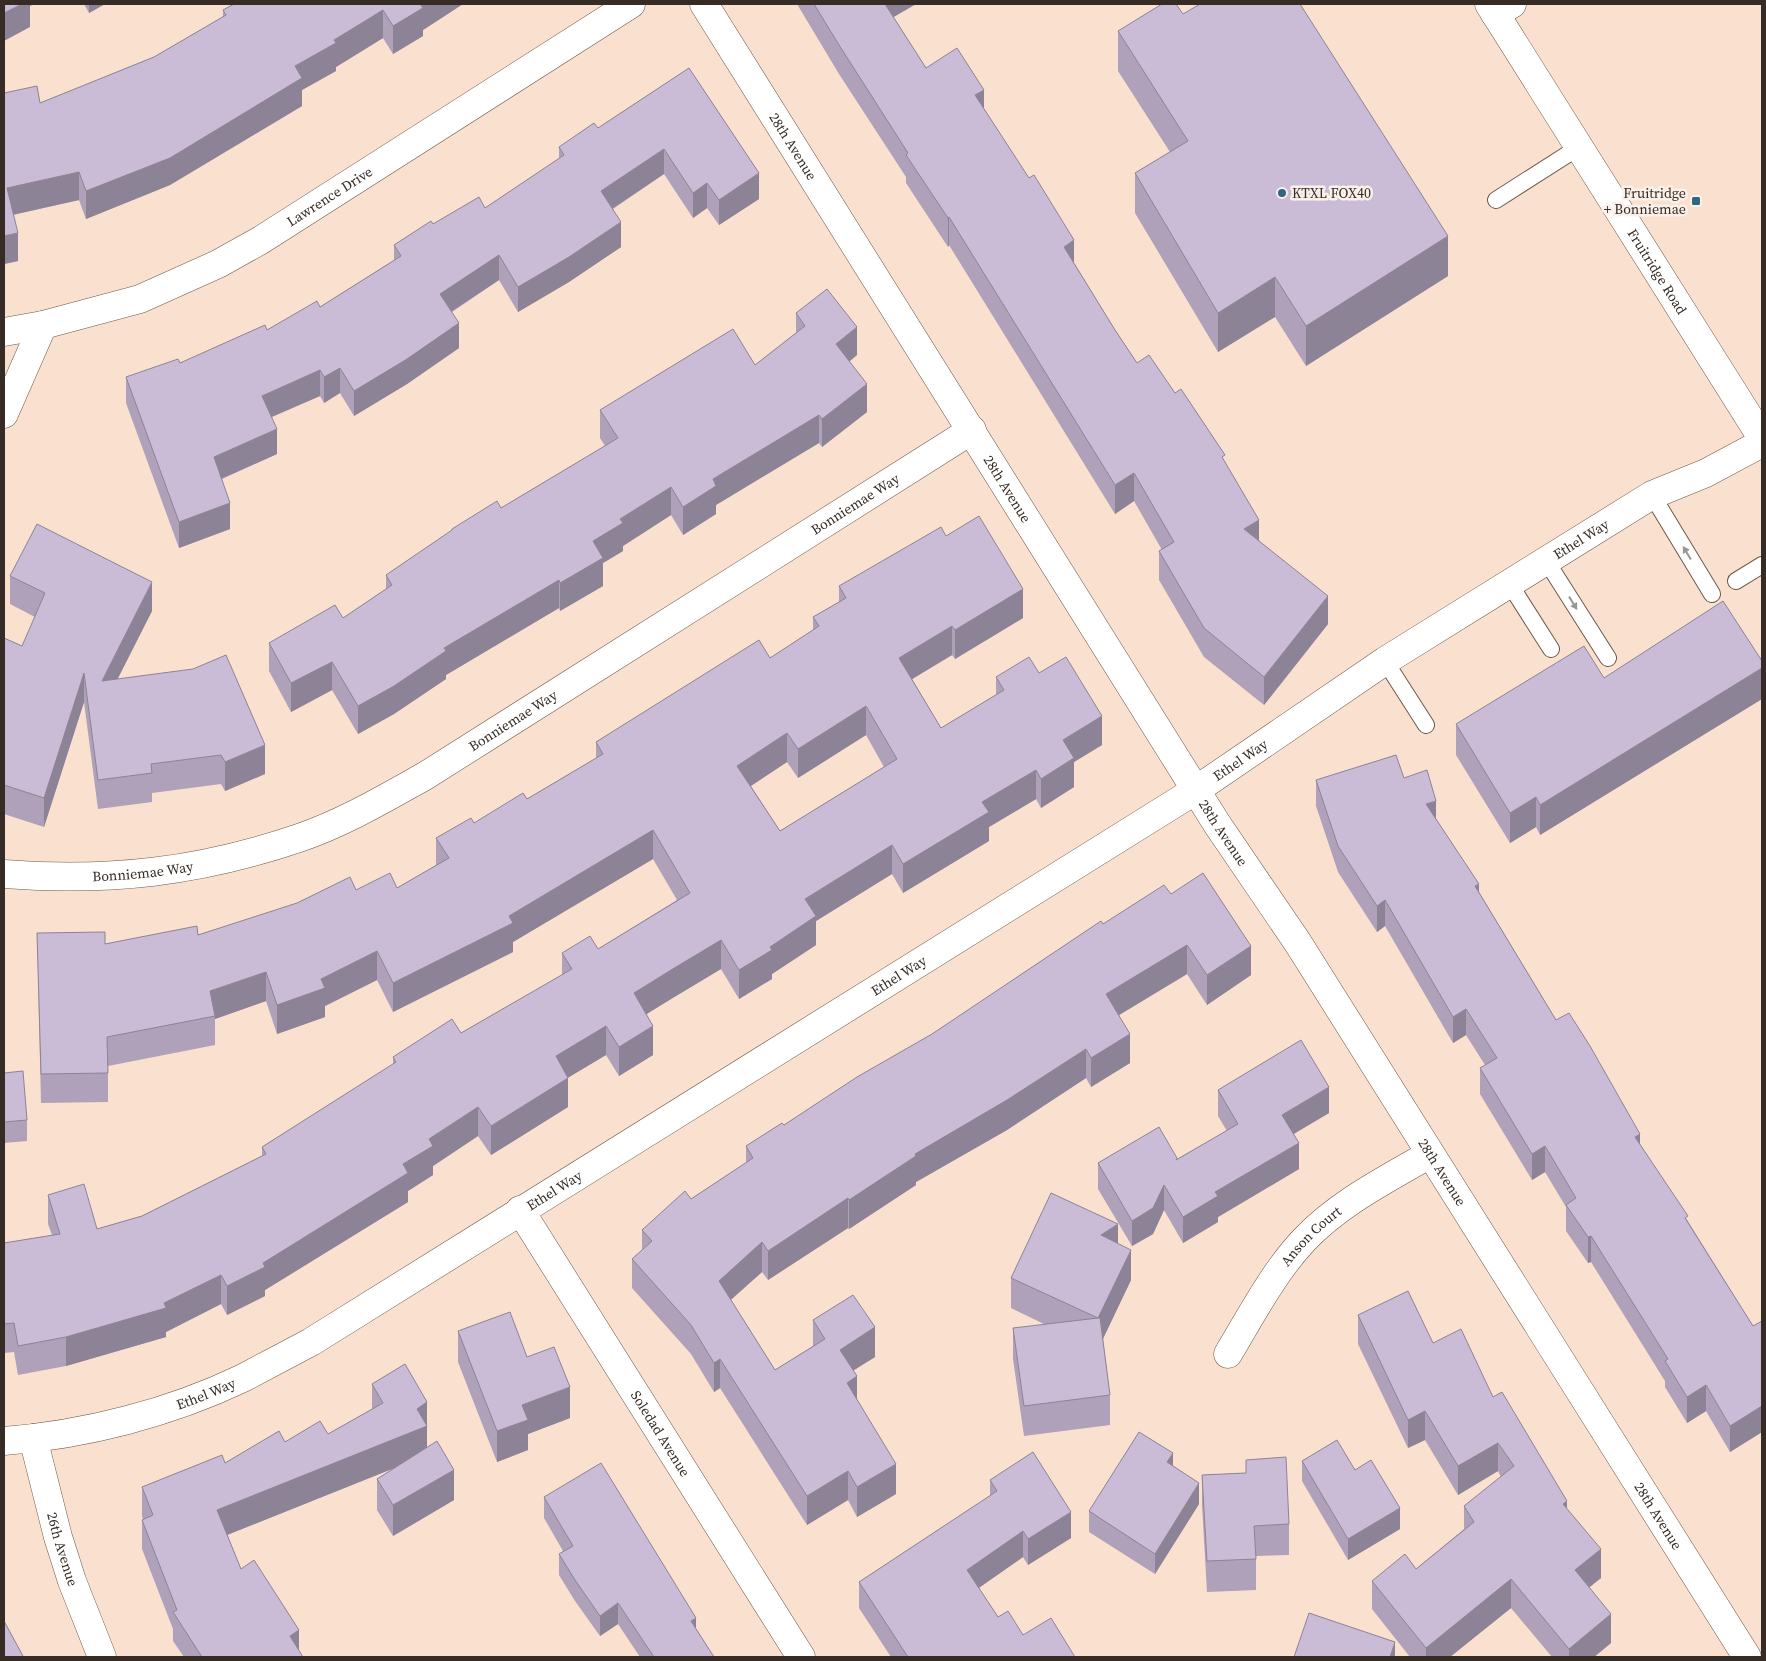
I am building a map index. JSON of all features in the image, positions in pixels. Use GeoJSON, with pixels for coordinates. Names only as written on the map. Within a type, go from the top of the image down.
{"type":"FeatureCollection","features":[{"type":"Feature","properties":{"kind":"street","name":"Lawrence Drive"},"geometry":{"type":"LineString","coordinates":[[4,332],[43,325],[140,299],[218,264],[261,240],[631,4]]}},
{"type":"Feature","properties":{"kind":"street","name":"28th Avenue"},"geometry":{"type":"LineString","coordinates":[[704,4],[1217,824],[1298,942],[1747,1657]]}},
{"type":"Feature","properties":{"kind":"street","name":"Fruitridge Road"},"geometry":{"type":"LineString","coordinates":[[1499,7],[1579,147],[1762,438]]}},
{"type":"Feature","properties":{"kind":"street"},"geometry":{"type":"LineString","coordinates":[[4,414],[43,325]]}},
{"type":"Feature","properties":{"kind":"street","name":"Bonniemae Way"},"geometry":{"type":"LineString","coordinates":[[4,874],[58,878],[141,875],[222,861],[300,837],[375,804],[433,771],[972,430]]}},
{"type":"Feature","properties":{"kind":"street","name":"Ethel Way"},"geometry":{"type":"LineString","coordinates":[[4,1441],[33,1438],[108,1424],[182,1402],[242,1378],[311,1342],[1196,790],[1385,661],[1509,583],[1547,562],[1652,494],[1706,473],[1762,443]]}},
{"type":"Feature","properties":{"kind":"street","name":"Anson Court"},"geometry":{"type":"LineString","coordinates":[[1228,1354],[1274,1279],[1304,1240],[1351,1200],[1430,1154]]}},
{"type":"Feature","properties":{"kind":"street","name":"Soledad Avenue"},"geometry":{"type":"LineString","coordinates":[[520,1210],[801,1657]]}},
{"type":"Feature","properties":{"kind":"street","name":"26th Avenue"},"geometry":{"type":"LineString","coordinates":[[33,1438],[58,1537],[72,1582],[102,1657]]}},
{"type":"Feature","properties":{"kind":"lane"},"geometry":{"type":"LineString","coordinates":[[1496,200],[1579,147]]}},
{"type":"Feature","properties":{"kind":"lane"},"geometry":{"type":"LineString","coordinates":[[1652,494],[1712,594]]}},
{"type":"Feature","properties":{"kind":"lane"},"geometry":{"type":"LineString","coordinates":[[1547,562],[1608,658]]}},
{"type":"Feature","properties":{"kind":"lane"},"geometry":{"type":"LineString","coordinates":[[1736,581],[1762,565]]}},
{"type":"Feature","properties":{"kind":"lane"},"geometry":{"type":"LineString","coordinates":[[1509,583],[1551,649]]}},
{"type":"Feature","properties":{"kind":"lane"},"geometry":{"type":"LineString","coordinates":[[1385,661],[1426,725]]}},
{"type":"Feature","properties":{"kind":"building"},"geometry":{"type":"Polygon","coordinates":[[[4,4],[22,4],[4,13],[4,4]]]}},
{"type":"Feature","properties":{"kind":"building"},"geometry":{"type":"Polygon","coordinates":[[[234,4],[420,4],[423,8],[393,26],[383,10],[334,40],[336,43],[295,66],[302,78],[170,158],[86,191],[79,172],[7,188],[18,233],[4,236],[4,93],[37,86],[40,103],[154,57],[226,15],[223,10],[234,4]]]}},
{"type":"Feature","properties":{"kind":"building"},"geometry":{"type":"Polygon","coordinates":[[[814,4],[885,4],[926,68],[957,48],[984,90],[975,95],[1029,178],[1034,175],[1074,240],[1064,247],[1115,330],[1137,363],[1149,355],[1175,393],[1181,389],[1225,455],[1222,457],[1259,520],[1244,529],[1328,596],[1264,677],[1204,628],[1159,551],[1174,542],[1134,473],[1115,485],[949,217],[906,155],[908,153],[814,4]]]}},
{"type":"Feature","properties":{"kind":"building","name":"KTXL FOX40"},"geometry":{"type":"Polygon","coordinates":[[[1162,4],[1176,4],[1183,14],[1200,4],[1300,4],[1448,236],[1306,326],[1275,277],[1218,313],[1135,173],[1188,141],[1118,31],[1162,4]]]}},
{"type":"Feature","properties":{"kind":"building"},"geometry":{"type":"Polygon","coordinates":[[[689,68],[759,173],[719,200],[707,183],[693,193],[664,149],[601,191],[621,222],[569,257],[518,287],[499,255],[440,294],[459,323],[407,359],[354,391],[340,368],[324,377],[320,370],[262,396],[277,429],[214,457],[230,503],[179,522],[126,377],[178,359],[180,363],[265,325],[267,330],[317,301],[320,307],[401,256],[394,245],[431,221],[433,224],[479,197],[485,208],[564,155],[559,147],[594,123],[598,128],[689,68]]]}},
{"type":"Feature","properties":{"kind":"building"},"geometry":{"type":"Polygon","coordinates":[[[827,289],[857,327],[836,344],[867,384],[822,419],[819,415],[713,479],[716,486],[683,507],[671,487],[620,519],[623,523],[593,541],[603,558],[560,583],[559,580],[444,648],[446,651],[394,686],[358,706],[332,662],[291,683],[269,643],[335,605],[343,618],[392,585],[386,575],[452,529],[497,501],[501,508],[618,438],[600,410],[733,329],[755,365],[805,326],[796,313],[827,289]]]}},
{"type":"Feature","properties":{"kind":"building"},"geometry":{"type":"Polygon","coordinates":[[[979,516],[1023,589],[955,630],[952,626],[899,658],[941,728],[1004,690],[996,677],[1029,657],[1039,673],[1066,657],[1102,716],[1063,740],[1074,758],[1041,779],[1036,770],[982,802],[989,812],[903,864],[892,845],[805,899],[816,916],[770,947],[772,950],[739,970],[721,940],[634,993],[653,1026],[619,1047],[606,1026],[556,1056],[568,1078],[491,1126],[478,1107],[429,1139],[433,1146],[403,1164],[408,1173],[263,1263],[265,1267],[227,1286],[221,1275],[164,1303],[166,1308],[66,1337],[18,1346],[14,1323],[4,1324],[4,1243],[60,1234],[48,1195],[84,1184],[97,1229],[142,1216],[266,1154],[262,1147],[396,1062],[393,1057],[452,1019],[461,1033],[572,969],[562,953],[590,936],[598,949],[690,893],[653,830],[509,916],[513,923],[393,983],[377,951],[321,979],[325,988],[277,1005],[266,972],[210,991],[215,1016],[107,1037],[108,1073],[41,1074],[37,933],[105,932],[105,944],[197,926],[198,935],[297,903],[350,877],[356,890],[390,873],[397,888],[449,858],[436,838],[471,818],[474,823],[523,793],[527,799],[603,754],[596,742],[759,640],[770,658],[819,626],[813,617],[846,598],[839,586],[941,527],[946,536],[979,516]],[[866,706],[798,749],[787,733],[737,766],[780,831],[897,759],[866,706]]]}},
{"type":"Feature","properties":{"kind":"building"},"geometry":{"type":"Polygon","coordinates":[[[37,524],[152,582],[102,681],[193,669],[226,655],[265,745],[225,762],[221,755],[151,764],[152,773],[98,780],[84,673],[44,798],[4,785],[4,638],[22,646],[45,593],[10,576],[37,524]]]}},
{"type":"Feature","properties":{"kind":"building"},"geometry":{"type":"Polygon","coordinates":[[[1723,601],[1762,661],[1762,668],[1540,805],[1536,797],[1510,813],[1456,724],[1584,646],[1604,678],[1723,601]]]}},
{"type":"Feature","properties":{"kind":"building"},"geometry":{"type":"Polygon","coordinates":[[[1396,755],[1404,778],[1427,770],[1436,801],[1426,804],[1479,884],[1475,886],[1556,1020],[1569,1013],[1640,1134],[1635,1137],[1688,1216],[1685,1218],[1753,1326],[1762,1321],[1762,1406],[1730,1426],[1706,1385],[1687,1397],[1665,1361],[1668,1359],[1591,1236],[1588,1237],[1566,1205],[1576,1198],[1545,1146],[1532,1154],[1480,1068],[1497,1058],[1466,1009],[1453,1017],[1385,900],[1377,906],[1338,846],[1316,780],[1396,755]]]}},
{"type":"Feature","properties":{"kind":"building"},"geometry":{"type":"Polygon","coordinates":[[[1203,873],[1251,946],[1207,975],[1187,945],[1106,994],[1130,1034],[1091,1058],[1086,1049],[1007,1100],[915,1154],[916,1156],[768,1251],[762,1242],[719,1281],[775,1370],[825,1339],[813,1320],[853,1295],[875,1327],[840,1350],[857,1376],[847,1383],[896,1464],[857,1487],[848,1471],[807,1496],[720,1359],[714,1363],[691,1325],[632,1259],[652,1241],[642,1230],[685,1191],[691,1199],[753,1158],[746,1146],[782,1123],[784,1125],[857,1077],[932,1034],[1101,921],[1103,924],[1164,885],[1171,894],[1203,873]]]}},
{"type":"Feature","properties":{"kind":"building"},"geometry":{"type":"Polygon","coordinates":[[[1301,1040],[1329,1087],[1282,1115],[1299,1143],[1215,1192],[1218,1196],[1183,1217],[1164,1185],[1153,1208],[1132,1221],[1098,1163],[1159,1127],[1177,1158],[1176,1160],[1238,1124],[1218,1090],[1301,1040]]]}},
{"type":"Feature","properties":{"kind":"building"},"geometry":{"type":"Polygon","coordinates":[[[23,1071],[27,1120],[4,1122],[4,1073],[23,1071]]]}},
{"type":"Feature","properties":{"kind":"building"},"geometry":{"type":"Polygon","coordinates":[[[1051,1193],[1118,1224],[1101,1235],[1131,1250],[1098,1318],[1011,1278],[1051,1193]]]}},
{"type":"Feature","properties":{"kind":"building"},"geometry":{"type":"Polygon","coordinates":[[[1408,1291],[1433,1343],[1461,1329],[1493,1397],[1502,1392],[1567,1501],[1563,1504],[1601,1549],[1575,1570],[1611,1614],[1569,1649],[1511,1579],[1426,1648],[1372,1581],[1405,1554],[1416,1569],[1474,1522],[1464,1506],[1514,1466],[1498,1443],[1458,1466],[1425,1411],[1408,1420],[1358,1315],[1408,1291]]]}},
{"type":"Feature","properties":{"kind":"building"},"geometry":{"type":"Polygon","coordinates":[[[510,1312],[527,1357],[554,1347],[570,1387],[522,1405],[528,1420],[497,1431],[458,1331],[510,1312]]]}},
{"type":"Feature","properties":{"kind":"building"},"geometry":{"type":"Polygon","coordinates":[[[1100,1318],[1110,1395],[1024,1406],[1013,1328],[1100,1318]]]}},
{"type":"Feature","properties":{"kind":"building"},"geometry":{"type":"Polygon","coordinates":[[[405,1364],[427,1402],[417,1409],[427,1426],[217,1510],[241,1569],[254,1560],[299,1630],[290,1636],[303,1657],[202,1657],[173,1612],[177,1610],[142,1520],[153,1515],[142,1487],[222,1455],[225,1463],[279,1431],[285,1442],[320,1421],[328,1434],[383,1403],[372,1384],[405,1364]]]}},
{"type":"Feature","properties":{"kind":"building"},"geometry":{"type":"Polygon","coordinates":[[[1139,1432],[1173,1453],[1167,1462],[1199,1483],[1155,1554],[1089,1511],[1139,1432]]]}},
{"type":"Feature","properties":{"kind":"building"},"geometry":{"type":"Polygon","coordinates":[[[1337,1440],[1355,1470],[1371,1460],[1400,1508],[1348,1539],[1302,1461],[1337,1440]]]}},
{"type":"Feature","properties":{"kind":"building"},"geometry":{"type":"Polygon","coordinates":[[[437,1441],[454,1470],[393,1505],[377,1479],[437,1441]]]}},
{"type":"Feature","properties":{"kind":"building"},"geometry":{"type":"Polygon","coordinates":[[[1033,1452],[1071,1512],[1028,1539],[1023,1531],[967,1570],[998,1617],[1008,1611],[1023,1635],[1051,1618],[1075,1657],[908,1657],[859,1582],[997,1491],[990,1480],[1033,1452]]]}},
{"type":"Feature","properties":{"kind":"building"},"geometry":{"type":"Polygon","coordinates":[[[1286,1457],[1289,1524],[1254,1526],[1256,1559],[1207,1561],[1202,1475],[1246,1473],[1246,1460],[1286,1457]]]}},
{"type":"Feature","properties":{"kind":"building"},"geometry":{"type":"Polygon","coordinates":[[[601,1463],[696,1618],[691,1621],[714,1657],[654,1657],[618,1603],[600,1616],[559,1554],[573,1546],[544,1497],[601,1463]]]}},
{"type":"Feature","properties":{"kind":"building"},"geometry":{"type":"Polygon","coordinates":[[[1309,1613],[1395,1642],[1390,1657],[1294,1657],[1309,1613]]]}},
{"type":"Feature","properties":{"kind":"building"},"geometry":{"type":"Polygon","coordinates":[[[4,1621],[23,1656],[4,1657],[4,1621]]]}},
{"type":"Feature","properties":{"kind":"place","name":"KTXL FOX40"},"geometry":{"type":"Point","coordinates":[1282,193]}},
{"type":"Feature","properties":{"kind":"place","name":"Fruitridge + Bonniemae"},"geometry":{"type":"Point","coordinates":[1696,201]}}]}
